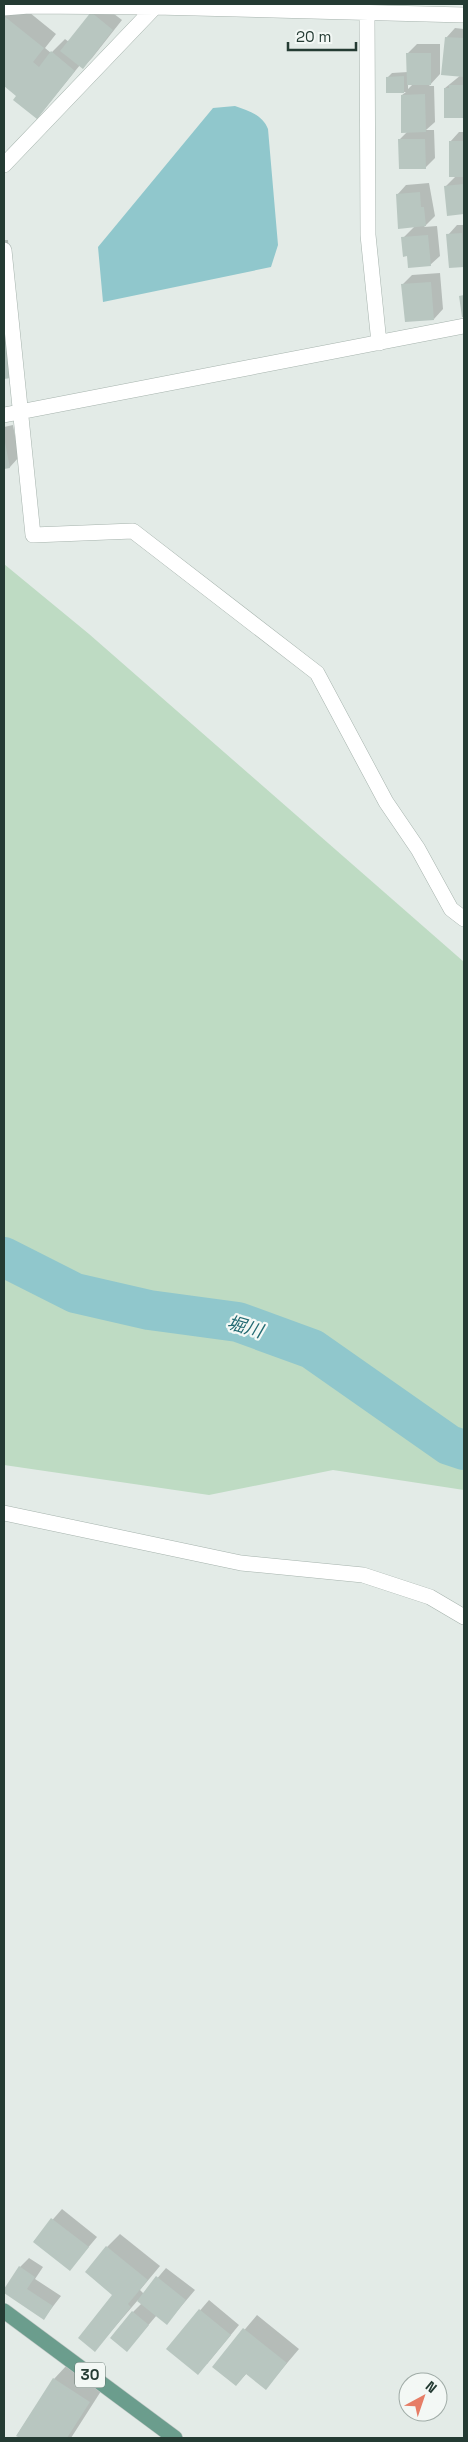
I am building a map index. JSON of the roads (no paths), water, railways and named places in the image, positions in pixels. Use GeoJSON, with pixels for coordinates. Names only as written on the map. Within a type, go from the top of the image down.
{"type":"FeatureCollection","features":[{"type":"Feature","properties":{"kind":"main road","name":"30"},"geometry":{"type":"LineString","coordinates":[[4,2311],[175,2438]]}},
{"type":"Feature","properties":{"kind":"street"},"geometry":{"type":"LineString","coordinates":[[4,8],[30,5],[155,6],[464,15]]}},
{"type":"Feature","properties":{"kind":"street"},"geometry":{"type":"LineString","coordinates":[[4,165],[155,6]]}},
{"type":"Feature","properties":{"kind":"street"},"geometry":{"type":"LineString","coordinates":[[367,13],[368,235],[379,343]]}},
{"type":"Feature","properties":{"kind":"street"},"geometry":{"type":"LineString","coordinates":[[4,250],[33,535],[133,531],[316,673],[386,802],[418,849],[451,909],[464,919]]}},
{"type":"Feature","properties":{"kind":"street"},"geometry":{"type":"LineString","coordinates":[[4,415],[464,326]]}},
{"type":"Feature","properties":{"kind":"street"},"geometry":{"type":"LineString","coordinates":[[4,1513],[241,1563],[363,1575],[430,1597],[464,1617]]}},
{"type":"Feature","properties":{"kind":"water"},"geometry":{"type":"Polygon","coordinates":[[[235,106],[259,117],[268,129],[278,245],[271,267],[103,302],[98,247],[213,108],[235,106]]]}},
{"type":"Feature","properties":{"kind":"waterway","name":"堀川"},"geometry":{"type":"LineString","coordinates":[[4,1257],[75,1293],[149,1310],[238,1322],[312,1349],[449,1445],[464,1450]]}}]}
